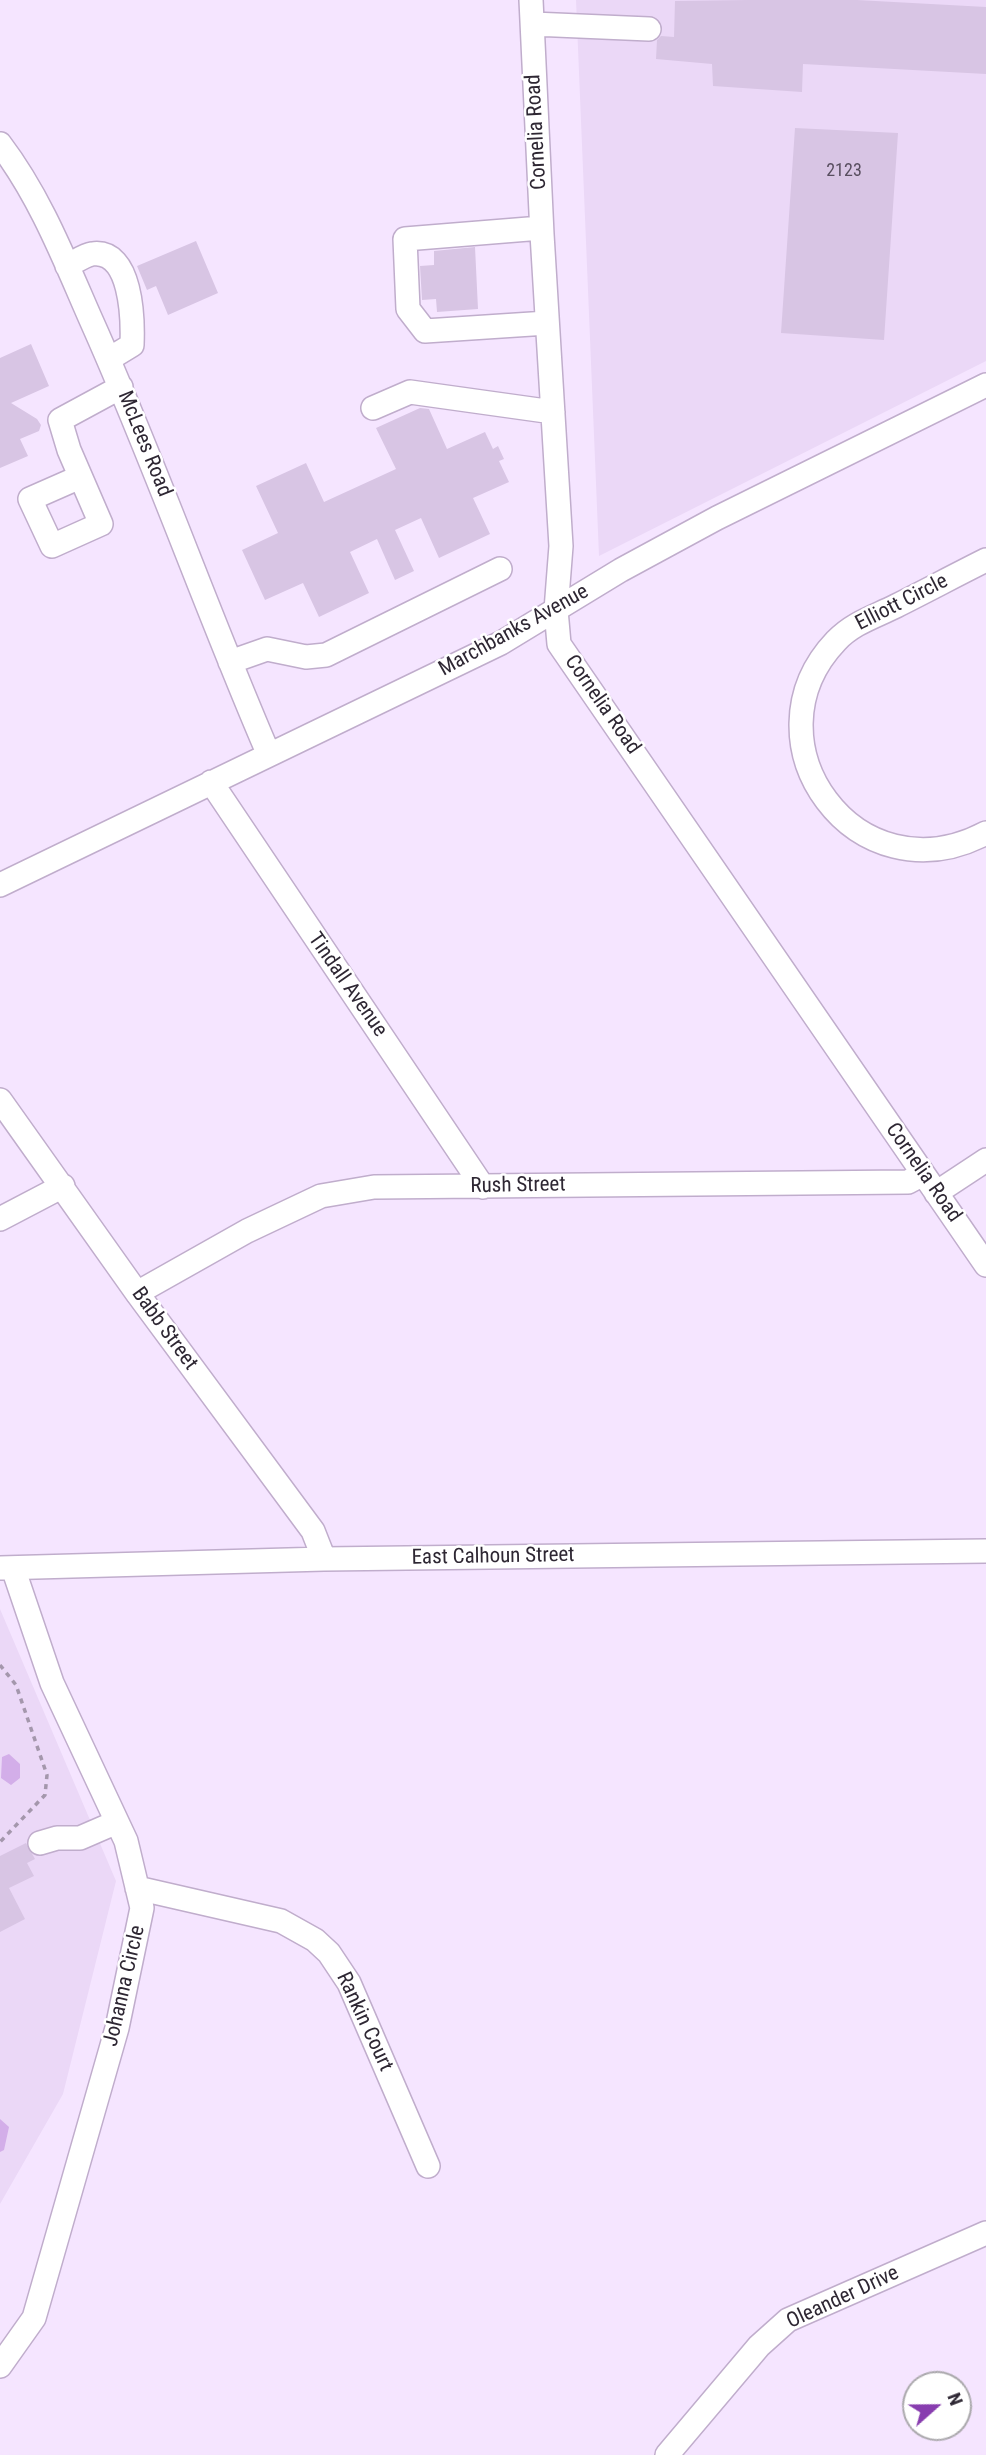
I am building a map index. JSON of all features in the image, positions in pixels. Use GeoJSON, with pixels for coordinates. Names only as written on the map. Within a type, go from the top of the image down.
{"type":"FeatureCollection","features":[{"type":"Feature","properties":{"kind":"street","name":"Cornelia Road"},"geometry":{"type":"LineString","coordinates":[[531,0],[541,228],[561,546],[556,610],[559,644],[592,696],[652,776],[986,1265]]}},
{"type":"Feature","properties":{"kind":"street"},"geometry":{"type":"LineString","coordinates":[[533,24],[649,29]]}},
{"type":"Feature","properties":{"kind":"street","name":"McLees Road"},"geometry":{"type":"LineString","coordinates":[[0,144],[22,174],[109,359],[269,755]]}},
{"type":"Feature","properties":{"kind":"street"},"geometry":{"type":"LineString","coordinates":[[541,228],[405,240],[408,309],[425,331],[547,323]]}},
{"type":"Feature","properties":{"kind":"street"},"geometry":{"type":"LineString","coordinates":[[67,266],[92,254],[104,256],[118,265],[129,290],[132,345],[109,359]]}},
{"type":"Feature","properties":{"kind":"street","name":"Marchbanks Avenue"},"geometry":{"type":"LineString","coordinates":[[0,886],[502,643],[718,518],[986,385]]}},
{"type":"Feature","properties":{"kind":"street"},"geometry":{"type":"LineString","coordinates":[[80,477],[60,420],[121,387]]}},
{"type":"Feature","properties":{"kind":"street"},"geometry":{"type":"LineString","coordinates":[[373,408],[410,392],[553,412]]}},
{"type":"Feature","properties":{"kind":"street","name":"Elliott Circle"},"geometry":{"type":"LineString","coordinates":[[986,560],[871,616],[837,640],[813,675],[806,695],[802,737],[818,787],[835,813],[875,840],[894,849],[920,850],[965,845],[986,833]]}},
{"type":"Feature","properties":{"kind":"street"},"geometry":{"type":"LineString","coordinates":[[230,662],[267,649],[306,657],[326,655],[500,569]]}},
{"type":"Feature","properties":{"kind":"street","name":"Tindall Avenue"},"geometry":{"type":"LineString","coordinates":[[211,782],[483,1187]]}},
{"type":"Feature","properties":{"kind":"street","name":"Babb Street"},"geometry":{"type":"LineString","coordinates":[[0,1100],[137,1293],[313,1531],[324,1559]]}},
{"type":"Feature","properties":{"kind":"street"},"geometry":{"type":"LineString","coordinates":[[936,1194],[986,1160]]}},
{"type":"Feature","properties":{"kind":"street","name":"Rush Street"},"geometry":{"type":"LineString","coordinates":[[137,1293],[247,1231],[321,1196],[374,1187],[908,1182],[923,1174]]}},
{"type":"Feature","properties":{"kind":"street"},"geometry":{"type":"LineString","coordinates":[[0,1219],[63,1186]]}},
{"type":"Feature","properties":{"kind":"street","name":"East Calhoun Street"},"geometry":{"type":"LineString","coordinates":[[7,1568],[324,1559],[986,1551]]}},
{"type":"Feature","properties":{"kind":"street","name":"Johanna Circle"},"geometry":{"type":"LineString","coordinates":[[0,2366],[34,2318],[117,2028],[142,1908],[126,1841],[52,1683],[7,1568]]}},
{"type":"Feature","properties":{"kind":"street"},"geometry":{"type":"LineString","coordinates":[[40,1843],[49,1839],[80,1838],[117,1822]]}},
{"type":"Feature","properties":{"kind":"street","name":"Rankin Court"},"geometry":{"type":"LineString","coordinates":[[137,1888],[281,1921],[315,1940],[329,1953],[349,1983],[428,2166]]}},
{"type":"Feature","properties":{"kind":"street","name":"Oleander Drive"},"geometry":{"type":"LineString","coordinates":[[667,2455],[759,2346],[789,2320],[986,2233]]}},
{"type":"Feature","properties":{"kind":"path"},"geometry":{"type":"LineString","coordinates":[[0,1665],[16,1685],[47,1775],[45,1795],[32,1813],[0,1842]]}},
{"type":"Feature","properties":{"kind":"shaded area"},"geometry":{"type":"Polygon","coordinates":[[[576,0],[986,0],[986,361],[599,556],[576,0]]]}},
{"type":"Feature","properties":{"kind":"shaded area"},"geometry":{"type":"Polygon","coordinates":[[[0,1609],[116,1881],[63,2094],[0,2204],[0,1609]]]}},
{"type":"Feature","properties":{"kind":"shaded area"},"geometry":{"type":"Polygon","coordinates":[[[9,1754],[20,1764],[20,1778],[11,1785],[1,1778],[2,1757],[9,1754]]]}},
{"type":"Feature","properties":{"kind":"shaded area"},"geometry":{"type":"Polygon","coordinates":[[[0,2119],[9,2127],[4,2150],[0,2152],[0,2119]]]}},
{"type":"Feature","properties":{"kind":"building"},"geometry":{"type":"Polygon","coordinates":[[[857,0],[986,7],[986,74],[803,64],[802,92],[713,86],[712,64],[656,59],[657,40],[661,36],[674,37],[675,1],[857,0]]]}},
{"type":"Feature","properties":{"kind":"building"},"geometry":{"type":"Polygon","coordinates":[[[795,128],[898,133],[884,340],[781,333],[795,128]]]}},
{"type":"Feature","properties":{"kind":"building"},"geometry":{"type":"Polygon","coordinates":[[[196,241],[218,293],[168,315],[156,286],[147,290],[137,266],[196,241]]]}},
{"type":"Feature","properties":{"kind":"building"},"geometry":{"type":"Polygon","coordinates":[[[475,247],[478,309],[437,312],[436,299],[422,300],[420,266],[434,265],[434,251],[475,247]]]}},
{"type":"Feature","properties":{"kind":"building"},"geometry":{"type":"Polygon","coordinates":[[[31,344],[49,386],[11,403],[37,419],[41,425],[39,431],[20,439],[28,456],[0,468],[0,358],[31,344]]]}},
{"type":"Feature","properties":{"kind":"building"},"geometry":{"type":"Polygon","coordinates":[[[420,408],[429,409],[447,449],[485,432],[493,449],[498,446],[504,459],[499,461],[509,482],[473,498],[490,534],[439,558],[421,518],[395,530],[414,571],[395,580],[377,539],[350,552],[369,593],[319,617],[303,583],[265,600],[242,550],[278,533],[256,486],[306,463],[324,502],[396,469],[376,428],[420,408]]]}},
{"type":"Feature","properties":{"kind":"building"},"geometry":{"type":"Polygon","coordinates":[[[26,1843],[35,1859],[27,1863],[34,1876],[9,1888],[25,1919],[0,1932],[0,1856],[26,1843]]]}}]}
